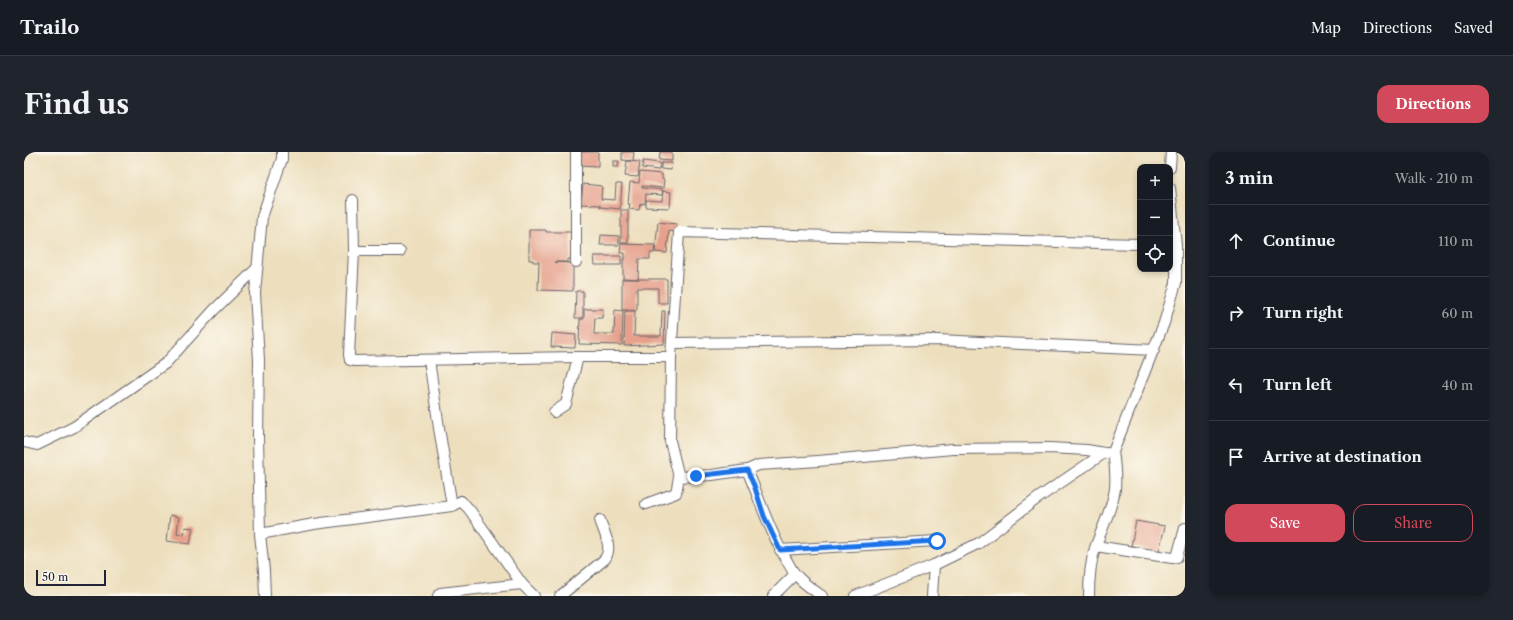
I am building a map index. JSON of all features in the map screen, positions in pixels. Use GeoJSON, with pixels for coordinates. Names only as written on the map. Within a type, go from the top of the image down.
{"type":"FeatureCollection","features":[{"type":"Feature","properties":{"kind":"street"},"geometry":{"type":"LineString","coordinates":[[265,596],[260,534],[258,436],[259,360],[255,293],[262,217],[282,159],[282,152]]}},
{"type":"Feature","properties":{"kind":"street"},"geometry":{"type":"LineString","coordinates":[[576,152],[576,262]]}},
{"type":"Feature","properties":{"kind":"street"},"geometry":{"type":"LineString","coordinates":[[1170,164],[1171,152]]}},
{"type":"Feature","properties":{"kind":"street"},"geometry":{"type":"LineString","coordinates":[[353,200],[354,251],[350,360],[671,357]]}},
{"type":"Feature","properties":{"kind":"street"},"geometry":{"type":"LineString","coordinates":[[1171,200],[1173,236]]}},
{"type":"Feature","properties":{"kind":"street"},"geometry":{"type":"LineString","coordinates":[[646,504],[676,493],[678,477],[670,441],[671,357],[679,232],[1137,244]]}},
{"type":"Feature","properties":{"kind":"street"},"geometry":{"type":"LineString","coordinates":[[855,596],[934,565],[979,543],[1038,498],[1109,453],[1154,350],[1172,299],[1181,262],[1173,245]]}},
{"type":"Feature","properties":{"kind":"street"},"geometry":{"type":"LineString","coordinates":[[354,251],[400,251]]}},
{"type":"Feature","properties":{"kind":"street"},"geometry":{"type":"LineString","coordinates":[[24,442],[36,445],[74,427],[166,363],[214,310],[257,268]]}},
{"type":"Feature","properties":{"kind":"street"},"geometry":{"type":"LineString","coordinates":[[672,342],[938,340],[1154,350]]}},
{"type":"Feature","properties":{"kind":"street"},"geometry":{"type":"LineString","coordinates":[[554,412],[566,404],[578,357]]}},
{"type":"Feature","properties":{"kind":"street"},"geometry":{"type":"LineString","coordinates":[[429,360],[452,506]]}},
{"type":"Feature","properties":{"kind":"street"},"geometry":{"type":"LineString","coordinates":[[678,477],[712,475],[747,470],[759,465],[952,449],[1049,448],[1109,453]]}},
{"type":"Feature","properties":{"kind":"street"},"geometry":{"type":"LineString","coordinates":[[1089,596],[1090,568],[1115,491],[1116,472],[1109,453]]}},
{"type":"Feature","properties":{"kind":"street"},"geometry":{"type":"LineString","coordinates":[[747,470],[755,488],[764,516],[780,550],[795,574],[810,588],[822,596]]}},
{"type":"Feature","properties":{"kind":"street"},"geometry":{"type":"LineString","coordinates":[[260,534],[314,524],[452,506],[461,501],[469,509],[522,584],[534,596]]}},
{"type":"Feature","properties":{"kind":"street"},"geometry":{"type":"LineString","coordinates":[[560,596],[605,559],[608,554],[609,546],[600,520]]}},
{"type":"Feature","properties":{"kind":"street"},"geometry":{"type":"LineString","coordinates":[[1096,546],[1172,558],[1177,557],[1185,528]]}},
{"type":"Feature","properties":{"kind":"street"},"geometry":{"type":"LineString","coordinates":[[780,550],[937,541]]}},
{"type":"Feature","properties":{"kind":"street"},"geometry":{"type":"LineString","coordinates":[[932,596],[934,565]]}},
{"type":"Feature","properties":{"kind":"street"},"geometry":{"type":"LineString","coordinates":[[772,596],[795,574]]}},
{"type":"Feature","properties":{"kind":"street"},"geometry":{"type":"LineString","coordinates":[[438,596],[440,593],[522,584]]}},
{"type":"Feature","properties":{"kind":"building"},"geometry":{"type":"Polygon","coordinates":[[[579,152],[598,152],[598,167],[579,166],[579,152]]]}},
{"type":"Feature","properties":{"kind":"building"},"geometry":{"type":"Polygon","coordinates":[[[622,152],[634,152],[633,161],[622,160],[622,152]]]}},
{"type":"Feature","properties":{"kind":"building"},"geometry":{"type":"Polygon","coordinates":[[[660,152],[672,152],[672,161],[659,160],[660,152]]]}},
{"type":"Feature","properties":{"kind":"building"},"geometry":{"type":"Polygon","coordinates":[[[613,161],[619,161],[618,167],[613,167],[613,161]]]}},
{"type":"Feature","properties":{"kind":"building"},"geometry":{"type":"Polygon","coordinates":[[[627,161],[640,162],[638,177],[625,176],[627,161]]]}},
{"type":"Feature","properties":{"kind":"building"},"geometry":{"type":"Polygon","coordinates":[[[643,161],[660,163],[659,170],[642,168],[643,161]]]}},
{"type":"Feature","properties":{"kind":"building"},"geometry":{"type":"Polygon","coordinates":[[[661,163],[672,163],[671,170],[661,169],[661,163]]]}},
{"type":"Feature","properties":{"kind":"building"},"geometry":{"type":"Polygon","coordinates":[[[640,172],[662,174],[662,179],[664,180],[663,188],[642,186],[642,188],[663,190],[662,195],[646,194],[645,204],[640,204],[639,210],[629,209],[630,182],[639,183],[640,172]]]}},
{"type":"Feature","properties":{"kind":"building"},"geometry":{"type":"Polygon","coordinates":[[[583,184],[602,186],[601,199],[615,200],[616,184],[622,184],[620,209],[600,207],[600,205],[581,204],[583,184]]]}},
{"type":"Feature","properties":{"kind":"building"},"geometry":{"type":"Polygon","coordinates":[[[663,191],[671,192],[670,208],[646,207],[646,200],[662,201],[663,191]]]}},
{"type":"Feature","properties":{"kind":"building"},"geometry":{"type":"Polygon","coordinates":[[[621,210],[628,210],[628,243],[621,243],[621,210]]]}},
{"type":"Feature","properties":{"kind":"building"},"geometry":{"type":"Polygon","coordinates":[[[658,222],[677,224],[676,232],[669,231],[667,253],[655,252],[658,222]]]}},
{"type":"Feature","properties":{"kind":"building"},"geometry":{"type":"Polygon","coordinates":[[[529,230],[571,232],[571,259],[568,259],[568,262],[554,262],[573,263],[573,291],[538,290],[539,262],[529,260],[529,230]]]}},
{"type":"Feature","properties":{"kind":"building"},"geometry":{"type":"Polygon","coordinates":[[[601,235],[619,236],[619,245],[600,245],[601,235]]]}},
{"type":"Feature","properties":{"kind":"building"},"geometry":{"type":"Polygon","coordinates":[[[621,244],[655,245],[654,253],[650,253],[650,259],[639,259],[638,279],[623,278],[623,259],[625,259],[625,253],[620,253],[621,244]]]}},
{"type":"Feature","properties":{"kind":"building"},"geometry":{"type":"Polygon","coordinates":[[[594,256],[621,256],[621,265],[595,265],[594,256]]]}},
{"type":"Feature","properties":{"kind":"building"},"geometry":{"type":"Polygon","coordinates":[[[622,279],[667,279],[667,303],[658,303],[658,288],[637,288],[637,310],[622,310],[622,279]]]}},
{"type":"Feature","properties":{"kind":"building"},"geometry":{"type":"Polygon","coordinates":[[[576,291],[583,291],[583,318],[575,318],[576,291]]]}},
{"type":"Feature","properties":{"kind":"building"},"geometry":{"type":"Polygon","coordinates":[[[584,309],[603,309],[602,318],[595,318],[594,334],[614,334],[615,310],[623,311],[622,345],[579,344],[580,319],[584,319],[584,309]]]}},
{"type":"Feature","properties":{"kind":"building"},"geometry":{"type":"Polygon","coordinates":[[[625,311],[635,311],[634,336],[661,336],[662,311],[665,311],[664,344],[624,346],[625,311]]]}},
{"type":"Feature","properties":{"kind":"building"},"geometry":{"type":"Polygon","coordinates":[[[552,333],[576,335],[575,348],[551,347],[552,333]]]}},
{"type":"Feature","properties":{"kind":"building"},"geometry":{"type":"Polygon","coordinates":[[[170,515],[179,517],[177,533],[184,535],[185,527],[193,528],[190,544],[167,541],[170,515]]]}},
{"type":"Feature","properties":{"kind":"building"},"geometry":{"type":"Polygon","coordinates":[[[1136,521],[1165,526],[1159,552],[1131,546],[1136,521]]]}},
{"type":"Feature","properties":{"kind":"route"},"geometry":{"type":"LineString","coordinates":[[696,476],[747,470],[755,488],[764,516],[780,550],[937,541]]}}]}
